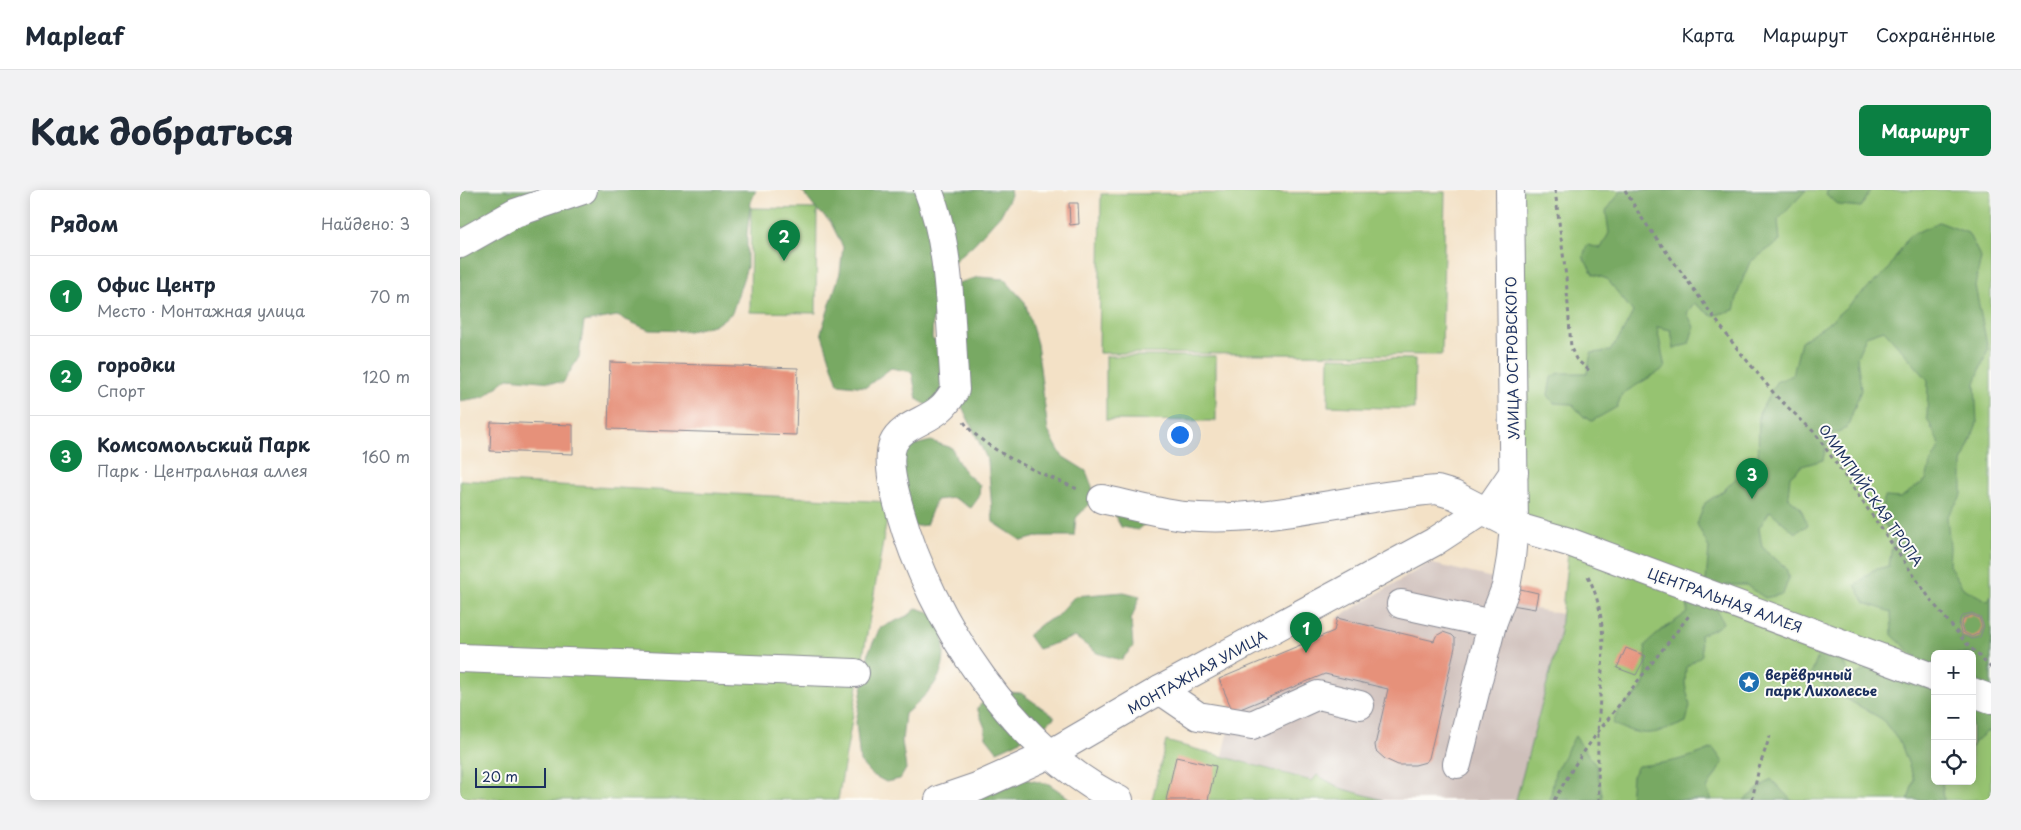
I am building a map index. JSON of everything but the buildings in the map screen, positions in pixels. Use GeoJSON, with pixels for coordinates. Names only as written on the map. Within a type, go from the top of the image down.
{"type":"FeatureCollection","features":[{"type":"Feature","properties":{"kind":"street"},"geometry":{"type":"LineString","coordinates":[[460,244],[515,213],[583,190]]}},
{"type":"Feature","properties":{"kind":"street"},"geometry":{"type":"LineString","coordinates":[[928,190],[935,208],[945,247],[955,390],[941,408],[911,426],[894,443],[892,464],[895,494],[904,525],[928,586],[954,635],[972,665],[1003,705],[1050,754],[1107,794],[1119,800]]}},
{"type":"Feature","properties":{"kind":"street","name":"УЛИЦА ОСТРОВСКОГО"},"geometry":{"type":"LineString","coordinates":[[1457,764],[1492,624],[1506,587],[1514,526],[1510,190]]}},
{"type":"Feature","properties":{"kind":"street","name":"МОНТАЖНАЯ УЛИЦА"},"geometry":{"type":"LineString","coordinates":[[939,800],[976,787],[1050,754],[1160,690],[1427,546],[1492,504],[1514,472]]}},
{"type":"Feature","properties":{"kind":"street","name":"ЦЕНТРАЛЬНАЯ АЛЛЕЯ"},"geometry":{"type":"LineString","coordinates":[[1102,499],[1183,516],[1223,517],[1275,514],[1437,490],[1454,495],[1514,526],[1569,542],[1931,676]]}},
{"type":"Feature","properties":{"kind":"street"},"geometry":{"type":"LineString","coordinates":[[1401,604],[1492,624]]}},
{"type":"Feature","properties":{"kind":"street"},"geometry":{"type":"LineString","coordinates":[[460,658],[855,673]]}},
{"type":"Feature","properties":{"kind":"street"},"geometry":{"type":"LineString","coordinates":[[1160,690],[1198,716],[1252,725],[1318,695],[1360,705]]}},
{"type":"Feature","properties":{"kind":"street"},"geometry":{"type":"LineString","coordinates":[[1976,693],[1991,699]]}},
{"type":"Feature","properties":{"kind":"path"},"geometry":{"type":"LineString","coordinates":[[1555,190],[1566,277],[1571,348],[1576,358],[1591,372]]}},
{"type":"Feature","properties":{"kind":"path","name":"ОЛИМПИЙСКАЯ ТРОПА"},"geometry":{"type":"LineString","coordinates":[[1625,190],[1641,217],[1735,346],[1777,397],[1815,433],[1933,603],[1965,642],[1991,668]]}},
{"type":"Feature","properties":{"kind":"path"},"geometry":{"type":"LineString","coordinates":[[955,390],[963,421],[984,440],[1043,474],[1102,499]]}},
{"type":"Feature","properties":{"kind":"path"},"geometry":{"type":"LineString","coordinates":[[1588,575],[1600,611],[1604,644],[1598,732],[1599,800]]}},
{"type":"Feature","properties":{"kind":"path"},"geometry":{"type":"LineString","coordinates":[[1554,800],[1576,763],[1598,732],[1687,620],[1702,590]]}},
{"type":"Feature","properties":{"kind":"path"},"geometry":{"type":"LineString","coordinates":[[1752,800],[1770,736]]}},
{"type":"Feature","properties":{"kind":"shaded area"},"geometry":{"type":"Polygon","coordinates":[[[1429,563],[1497,579],[1516,588],[1538,593],[1535,609],[1562,614],[1559,639],[1516,800],[1383,800],[1223,756],[1233,712],[1334,631],[1337,618],[1429,563]]]}},
{"type":"Feature","properties":{"kind":"green space"},"geometry":{"type":"Polygon","coordinates":[[[460,190],[756,190],[751,202],[747,233],[747,267],[732,313],[717,324],[690,331],[649,330],[617,316],[584,322],[579,357],[563,383],[508,378],[484,397],[460,401],[460,190]]]}},
{"type":"Feature","properties":{"kind":"green space"},"geometry":{"type":"Polygon","coordinates":[[[801,190],[1010,190],[1011,195],[1002,213],[974,244],[951,264],[943,302],[933,318],[932,339],[953,352],[958,283],[979,277],[1004,279],[1025,302],[1037,344],[1048,431],[1062,456],[1086,471],[1096,497],[1076,518],[1074,536],[1040,536],[1022,541],[993,522],[988,461],[957,396],[937,412],[917,399],[912,372],[891,368],[866,387],[838,384],[821,332],[840,273],[843,247],[830,221],[815,208],[801,190]]]}},
{"type":"Feature","properties":{"kind":"green space"},"geometry":{"type":"Polygon","coordinates":[[[1510,190],[1991,190],[1991,800],[1516,800],[1559,639],[1569,543],[1514,526],[1510,190]]]}},
{"type":"Feature","properties":{"kind":"green space"},"geometry":{"type":"Polygon","coordinates":[[[1622,190],[1806,190],[1778,220],[1780,241],[1750,262],[1740,286],[1734,310],[1712,316],[1694,303],[1687,313],[1694,327],[1689,344],[1674,349],[1671,330],[1657,327],[1665,368],[1622,394],[1617,407],[1592,421],[1583,416],[1572,404],[1554,403],[1548,395],[1551,378],[1559,373],[1587,373],[1591,353],[1610,351],[1633,312],[1607,279],[1593,274],[1583,257],[1587,245],[1601,248],[1609,233],[1606,211],[1622,190]]]}},
{"type":"Feature","properties":{"kind":"green space"},"geometry":{"type":"Polygon","coordinates":[[[1828,190],[1870,190],[1870,192],[1861,207],[1839,205],[1826,194],[1828,190]]]}},
{"type":"Feature","properties":{"kind":"green space"},"geometry":{"type":"Polygon","coordinates":[[[1445,192],[1442,355],[1099,353],[1101,194],[1445,192]]]}},
{"type":"Feature","properties":{"kind":"green space"},"geometry":{"type":"Polygon","coordinates":[[[751,208],[817,209],[816,313],[750,312],[751,208]]]}},
{"type":"Feature","properties":{"kind":"green space"},"geometry":{"type":"Polygon","coordinates":[[[1939,222],[1968,233],[1981,258],[1975,286],[1988,349],[1975,383],[1977,423],[1962,463],[1962,495],[1947,517],[1950,547],[1949,565],[1963,588],[1988,601],[1991,595],[1991,733],[1988,731],[1976,741],[1976,696],[1986,690],[1976,677],[1976,650],[1931,650],[1931,666],[1914,655],[1892,635],[1891,612],[1865,603],[1855,585],[1873,570],[1889,566],[1893,538],[1879,515],[1885,497],[1900,498],[1926,480],[1930,464],[1940,446],[1927,418],[1928,380],[1884,330],[1866,336],[1857,357],[1861,390],[1847,428],[1828,436],[1823,460],[1802,466],[1790,476],[1788,497],[1800,507],[1808,525],[1795,533],[1770,511],[1759,528],[1762,547],[1786,568],[1789,578],[1783,594],[1765,598],[1746,585],[1726,585],[1716,608],[1723,623],[1715,629],[1700,635],[1702,655],[1686,667],[1685,684],[1690,706],[1686,722],[1666,730],[1650,733],[1633,731],[1613,724],[1620,708],[1637,694],[1644,683],[1646,677],[1645,645],[1663,629],[1687,613],[1690,584],[1706,581],[1709,548],[1697,524],[1705,503],[1723,491],[1743,471],[1758,463],[1759,414],[1776,382],[1793,375],[1801,341],[1826,325],[1887,271],[1909,236],[1939,222]]]}},
{"type":"Feature","properties":{"kind":"green space"},"geometry":{"type":"Polygon","coordinates":[[[1106,356],[1216,356],[1216,421],[1106,420],[1106,356]]]}},
{"type":"Feature","properties":{"kind":"green space"},"geometry":{"type":"Polygon","coordinates":[[[1329,357],[1415,359],[1414,409],[1328,406],[1329,357]]]}},
{"type":"Feature","properties":{"kind":"green space"},"geometry":{"type":"Polygon","coordinates":[[[931,441],[952,448],[963,469],[980,485],[979,497],[971,508],[954,498],[936,500],[926,525],[910,527],[901,467],[906,447],[931,441]]]}},
{"type":"Feature","properties":{"kind":"green space"},"geometry":{"type":"Polygon","coordinates":[[[460,480],[890,502],[838,800],[513,800],[460,797],[460,480]]]}},
{"type":"Feature","properties":{"kind":"green space"},"geometry":{"type":"Polygon","coordinates":[[[1111,508],[1152,519],[1138,530],[1121,527],[1111,508]]]}},
{"type":"Feature","properties":{"kind":"green space"},"geometry":{"type":"Polygon","coordinates":[[[1124,592],[1140,596],[1131,620],[1133,647],[1121,660],[1097,653],[1075,637],[1038,649],[1028,635],[1043,623],[1057,616],[1075,596],[1124,592]]]}},
{"type":"Feature","properties":{"kind":"green space"},"geometry":{"type":"Polygon","coordinates":[[[917,608],[941,616],[944,649],[943,661],[941,671],[929,691],[905,714],[902,741],[906,769],[900,779],[886,782],[871,774],[860,762],[856,722],[869,651],[880,628],[909,615],[917,608]]]}},
{"type":"Feature","properties":{"kind":"green space"},"geometry":{"type":"Polygon","coordinates":[[[1822,646],[1841,656],[1850,678],[1876,664],[1903,682],[1931,688],[1931,785],[1942,785],[1944,800],[1908,800],[1914,779],[1901,744],[1882,719],[1836,693],[1811,675],[1822,646]]]}},
{"type":"Feature","properties":{"kind":"green space"},"geometry":{"type":"Polygon","coordinates":[[[994,691],[1021,693],[1055,717],[1028,736],[997,751],[986,737],[985,728],[977,708],[994,691]]]}},
{"type":"Feature","properties":{"kind":"green space"},"geometry":{"type":"Polygon","coordinates":[[[1575,736],[1597,767],[1603,800],[1550,800],[1555,772],[1575,736]]]}},
{"type":"Feature","properties":{"kind":"green space"},"geometry":{"type":"Polygon","coordinates":[[[1166,741],[1312,781],[1317,775],[1340,788],[1383,800],[1152,800],[1166,741]]]}},
{"type":"Feature","properties":{"kind":"green space"},"geometry":{"type":"Polygon","coordinates":[[[1713,748],[1723,762],[1707,789],[1712,800],[1630,800],[1632,776],[1638,766],[1676,760],[1713,748]]]}},
{"type":"Feature","properties":{"kind":"green space"},"geometry":{"type":"Polygon","coordinates":[[[1003,775],[1049,784],[1072,800],[958,800],[1003,775]]]}},
{"type":"Feature","properties":{"kind":"green space"},"geometry":{"type":"Polygon","coordinates":[[[1771,779],[1791,800],[1744,800],[1771,779]]]}},
{"type":"Feature","properties":{"kind":"place","name":"городки"},"geometry":{"type":"Point","coordinates":[784,261]}},
{"type":"Feature","properties":{"kind":"place","name":"Комсомольский Парк"},"geometry":{"type":"Point","coordinates":[1752,499]}},
{"type":"Feature","properties":{"kind":"place","name":"Офис Центр"},"geometry":{"type":"Point","coordinates":[1306,653]}},
{"type":"Feature","properties":{"kind":"place","name":"верёврчный парк Лихолесье"},"geometry":{"type":"Point","coordinates":[1749,682]}}]}
